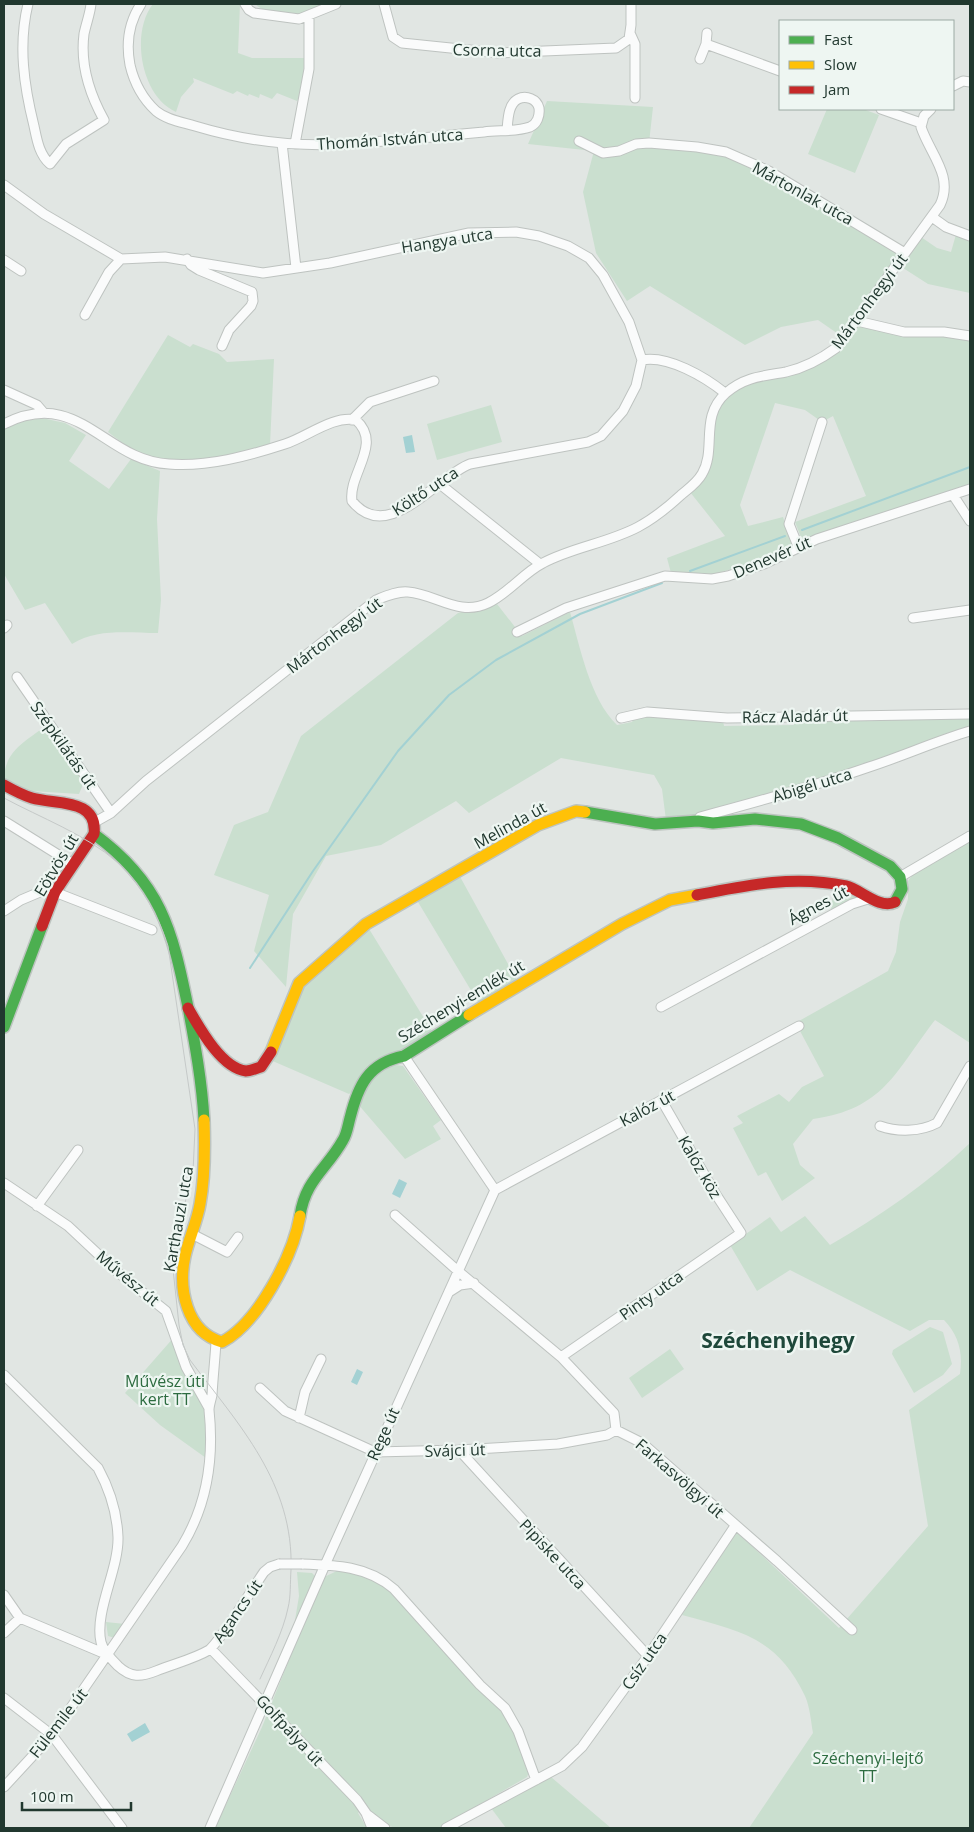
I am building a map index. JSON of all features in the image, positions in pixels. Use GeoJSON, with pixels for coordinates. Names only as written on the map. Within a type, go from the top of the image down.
{"type":"FeatureCollection","features":[{"type":"Feature","properties":{"kind":"street"},"geometry":{"type":"LineString","coordinates":[[28,4],[23,45],[26,94],[39,148],[50,164],[66,144],[104,120],[95,104],[84,69],[84,35],[92,4]]}},
{"type":"Feature","properties":{"kind":"street","name":"Thomán István utca"},"geometry":{"type":"LineString","coordinates":[[141,4],[131,24],[129,59],[138,88],[156,111],[166,117],[213,132],[240,138],[295,144],[344,144],[506,130]]}},
{"type":"Feature","properties":{"kind":"street"},"geometry":{"type":"LineString","coordinates":[[245,4],[254,13],[299,19],[336,4]]}},
{"type":"Feature","properties":{"kind":"street","name":"Csorna utca"},"geometry":{"type":"LineString","coordinates":[[384,4],[393,37],[402,43],[422,47],[499,53],[616,48],[624,44],[630,33]]}},
{"type":"Feature","properties":{"kind":"street"},"geometry":{"type":"LineString","coordinates":[[631,4],[630,33],[635,44],[635,98]]}},
{"type":"Feature","properties":{"kind":"street"},"geometry":{"type":"LineString","coordinates":[[295,144],[309,70],[309,16]]}},
{"type":"Feature","properties":{"kind":"street"},"geometry":{"type":"LineString","coordinates":[[700,59],[706,44],[707,33]]}},
{"type":"Feature","properties":{"kind":"street"},"geometry":{"type":"LineString","coordinates":[[706,44],[779,71]]}},
{"type":"Feature","properties":{"kind":"street"},"geometry":{"type":"LineString","coordinates":[[954,86],[963,81],[970,82]]}},
{"type":"Feature","properties":{"kind":"street"},"geometry":{"type":"LineString","coordinates":[[884,110],[921,122],[930,110]]}},
{"type":"Feature","properties":{"kind":"street","name":"Mártonhegyi út"},"geometry":{"type":"LineString","coordinates":[[111,813],[146,781],[376,600],[390,594],[407,592],[425,595],[455,607],[482,605],[516,585],[540,564],[573,549],[639,527],[694,484],[705,469],[713,411],[725,393],[755,376],[787,372],[819,361],[836,348],[932,217],[943,199],[945,185],[939,165],[923,135],[921,122]]}},
{"type":"Feature","properties":{"kind":"street","name":"Mártonlak utca"},"geometry":{"type":"LineString","coordinates":[[579,141],[602,153],[619,151],[636,144],[649,143],[697,147],[726,152],[768,170],[905,253]]}},
{"type":"Feature","properties":{"kind":"street"},"geometry":{"type":"LineString","coordinates":[[282,143],[296,268]]}},
{"type":"Feature","properties":{"kind":"street"},"geometry":{"type":"LineString","coordinates":[[4,185],[42,213],[121,259],[109,272],[85,316]]}},
{"type":"Feature","properties":{"kind":"street"},"geometry":{"type":"LineString","coordinates":[[932,217],[946,227],[970,236]]}},
{"type":"Feature","properties":{"kind":"street","name":"Hangya utca"},"geometry":{"type":"LineString","coordinates":[[121,259],[165,257],[187,259],[263,273],[330,263],[469,233],[495,231],[539,236],[568,246],[593,263],[621,306],[642,360]]}},
{"type":"Feature","properties":{"kind":"street"},"geometry":{"type":"LineString","coordinates":[[187,259],[191,265],[199,270],[252,292],[253,301],[251,306],[229,330],[222,346]]}},
{"type":"Feature","properties":{"kind":"street"},"geometry":{"type":"LineString","coordinates":[[4,260],[21,271]]}},
{"type":"Feature","properties":{"kind":"street"},"geometry":{"type":"LineString","coordinates":[[857,320],[904,332],[944,332],[970,336]]}},
{"type":"Feature","properties":{"kind":"street"},"geometry":{"type":"LineString","coordinates":[[642,360],[654,358],[668,360],[725,393]]}},
{"type":"Feature","properties":{"kind":"street","name":"Költő utca"},"geometry":{"type":"LineString","coordinates":[[352,420],[364,429],[367,443],[366,452],[351,486],[352,501],[357,507],[373,516],[393,514],[441,485],[453,472],[470,464],[568,447],[588,442],[600,436],[616,420],[631,397],[638,379],[642,360]]}},
{"type":"Feature","properties":{"kind":"street"},"geometry":{"type":"LineString","coordinates":[[4,424],[22,416],[43,412],[71,418],[151,462],[180,465],[210,463],[263,451],[303,438],[341,419],[352,420],[370,402],[434,381]]}},
{"type":"Feature","properties":{"kind":"street"},"geometry":{"type":"LineString","coordinates":[[4,390],[36,405],[43,412]]}},
{"type":"Feature","properties":{"kind":"street"},"geometry":{"type":"LineString","coordinates":[[798,546],[789,524],[822,422]]}},
{"type":"Feature","properties":{"kind":"street"},"geometry":{"type":"LineString","coordinates":[[441,485],[540,564]]}},
{"type":"Feature","properties":{"kind":"street","name":"Denevér út"},"geometry":{"type":"LineString","coordinates":[[517,632],[566,608],[665,576],[712,579],[728,576],[764,564],[798,546],[970,490]]}},
{"type":"Feature","properties":{"kind":"street"},"geometry":{"type":"LineString","coordinates":[[952,495],[970,521]]}},
{"type":"Feature","properties":{"kind":"street"},"geometry":{"type":"LineString","coordinates":[[913,618],[970,610]]}},
{"type":"Feature","properties":{"kind":"street","name":"Szépkilátás út"},"geometry":{"type":"LineString","coordinates":[[17,677],[111,813]]}},
{"type":"Feature","properties":{"kind":"street","name":"Rácz Aladár út"},"geometry":{"type":"LineString","coordinates":[[621,718],[647,712],[727,718],[970,714]]}},
{"type":"Feature","properties":{"kind":"street","name":"Abigél utca"},"geometry":{"type":"LineString","coordinates":[[698,821],[700,817],[846,775],[970,731]]}},
{"type":"Feature","properties":{"kind":"street"},"geometry":{"type":"LineString","coordinates":[[4,785],[32,798],[75,805],[89,813],[94,822]]}},
{"type":"Feature","properties":{"kind":"street","name":"Melinda út"},"geometry":{"type":"LineString","coordinates":[[188,1008],[206,1041],[233,1065],[246,1071],[253,1070],[268,1060],[299,983],[326,957],[366,924],[538,825],[576,811],[655,824],[698,821],[713,823],[766,819],[801,824],[864,851],[890,866],[900,877]]}},
{"type":"Feature","properties":{"kind":"street","name":"Eötvös út"},"geometry":{"type":"LineString","coordinates":[[4,1027],[55,892],[94,834],[94,822],[111,813]]}},
{"type":"Feature","properties":{"kind":"street"},"geometry":{"type":"LineString","coordinates":[[4,821],[73,864]]}},
{"type":"Feature","properties":{"kind":"street","name":"Karthauzi utca"},"geometry":{"type":"LineString","coordinates":[[94,834],[125,860],[158,905],[170,929],[188,1008],[203,1103],[205,1142],[200,1202],[183,1264],[185,1296],[195,1325],[216,1342]]}},
{"type":"Feature","properties":{"kind":"street"},"geometry":{"type":"LineString","coordinates":[[900,877],[970,836]]}},
{"type":"Feature","properties":{"kind":"street","name":"Ágnes út"},"geometry":{"type":"LineString","coordinates":[[661,1006],[852,904],[871,898],[887,904],[897,901],[902,889],[900,877]]}},
{"type":"Feature","properties":{"kind":"street","name":"Széchenyi-emlék út"},"geometry":{"type":"LineString","coordinates":[[216,1342],[229,1340],[235,1335],[267,1294],[298,1224],[301,1200],[344,1139],[357,1089],[373,1070],[393,1058],[404,1056],[481,1007],[614,929],[670,900],[765,882],[797,880],[837,883],[859,890],[871,898]]}},
{"type":"Feature","properties":{"kind":"street"},"geometry":{"type":"LineString","coordinates":[[4,911],[46,889],[152,930]]}},
{"type":"Feature","properties":{"kind":"street","name":"Kalóz út"},"geometry":{"type":"LineString","coordinates":[[494,1190],[799,1026]]}},
{"type":"Feature","properties":{"kind":"street"},"geometry":{"type":"LineString","coordinates":[[404,1056],[494,1190]]}},
{"type":"Feature","properties":{"kind":"street"},"geometry":{"type":"LineString","coordinates":[[880,1126],[890,1129],[919,1129],[937,1123],[970,1066]]}},
{"type":"Feature","properties":{"kind":"street","name":"Kalóz köz"},"geometry":{"type":"LineString","coordinates":[[662,1101],[714,1193],[741,1233]]}},
{"type":"Feature","properties":{"kind":"street"},"geometry":{"type":"LineString","coordinates":[[37,1206],[78,1150]]}},
{"type":"Feature","properties":{"kind":"street","name":"Művész út"},"geometry":{"type":"LineString","coordinates":[[4,1183],[74,1231],[115,1270],[166,1311],[186,1367],[209,1408]]}},
{"type":"Feature","properties":{"kind":"street","name":"Rege út"},"geometry":{"type":"LineString","coordinates":[[210,1828],[266,1704],[324,1565],[494,1190]]}},
{"type":"Feature","properties":{"kind":"street","name":"Farkasvölgyi út"},"geometry":{"type":"LineString","coordinates":[[395,1215],[458,1271],[561,1357],[614,1413],[616,1430],[642,1443],[852,1630]]}},
{"type":"Feature","properties":{"kind":"street","name":"Pinty utca"},"geometry":{"type":"LineString","coordinates":[[561,1357],[741,1233]]}},
{"type":"Feature","properties":{"kind":"street"},"geometry":{"type":"LineString","coordinates":[[192,1234],[227,1252],[238,1237]]}},
{"type":"Feature","properties":{"kind":"street"},"geometry":{"type":"LineString","coordinates":[[448,1292],[460,1285],[474,1283]]}},
{"type":"Feature","properties":{"kind":"street"},"geometry":{"type":"LineString","coordinates":[[4,1596],[20,1618],[108,1655],[182,1546],[196,1518],[208,1474],[211,1424],[209,1408],[216,1342]]}},
{"type":"Feature","properties":{"kind":"street"},"geometry":{"type":"LineString","coordinates":[[299,1418],[305,1392],[321,1358]]}},
{"type":"Feature","properties":{"kind":"street","name":"Agancs út"},"geometry":{"type":"LineString","coordinates":[[4,1376],[98,1468],[108,1486],[114,1508],[118,1538],[116,1559],[101,1618],[101,1642],[108,1655],[126,1673],[137,1676],[148,1674],[211,1649],[264,1572],[270,1567],[279,1564],[324,1565],[374,1575],[394,1590],[480,1685],[505,1708],[518,1731],[536,1780]]}},
{"type":"Feature","properties":{"kind":"street","name":"Svájci út"},"geometry":{"type":"LineString","coordinates":[[260,1388],[285,1411],[375,1452],[459,1450],[558,1444],[607,1434],[616,1430]]}},
{"type":"Feature","properties":{"kind":"street","name":"Pipiske utca"},"geometry":{"type":"LineString","coordinates":[[459,1450],[648,1656]]}},
{"type":"Feature","properties":{"kind":"street","name":"Csíz utca"},"geometry":{"type":"LineString","coordinates":[[446,1828],[562,1766],[578,1752],[648,1656],[736,1526]]}},
{"type":"Feature","properties":{"kind":"street"},"geometry":{"type":"LineString","coordinates":[[4,1633],[20,1618]]}},
{"type":"Feature","properties":{"kind":"street","name":"Golfpálya út"},"geometry":{"type":"LineString","coordinates":[[211,1649],[266,1704],[366,1813],[385,1828]]}},
{"type":"Feature","properties":{"kind":"street","name":"Fülemile út"},"geometry":{"type":"LineString","coordinates":[[4,1787],[52,1735],[108,1655]]}},
{"type":"Feature","properties":{"kind":"street"},"geometry":{"type":"LineString","coordinates":[[4,1698],[52,1735],[122,1828]]}},
{"type":"Feature","properties":{"kind":"street","name":"Golfpálya út"},"geometry":{"type":"LineString","coordinates":[[366,1813],[372,1828]]}},
{"type":"Feature","properties":{"kind":"green space"},"geometry":{"type":"Polygon","coordinates":[[[153,4],[240,4],[238,53],[252,58],[305,58],[301,93],[297,101],[277,93],[272,99],[260,94],[259,98],[249,94],[248,96],[237,91],[233,94],[193,78],[194,82],[181,97],[176,112],[164,104],[154,93],[147,79],[141,47],[142,31],[146,16],[153,4]]]}},
{"type":"Feature","properties":{"kind":"green space"},"geometry":{"type":"Polygon","coordinates":[[[255,4],[324,4],[308,13],[294,16],[272,13],[255,4]]]}},
{"type":"Feature","properties":{"kind":"green space"},"geometry":{"type":"Polygon","coordinates":[[[547,101],[653,107],[649,143],[697,147],[769,171],[905,253],[858,320],[883,328],[970,336],[970,489],[802,540],[795,522],[866,496],[833,416],[822,422],[805,410],[775,403],[740,505],[748,526],[783,517],[792,545],[746,565],[714,574],[671,573],[667,558],[725,536],[690,492],[707,473],[706,461],[713,411],[738,384],[819,361],[844,338],[818,320],[781,327],[745,345],[650,286],[627,301],[596,253],[583,192],[594,151],[528,144],[547,101]]]}},
{"type":"Feature","properties":{"kind":"green space"},"geometry":{"type":"Polygon","coordinates":[[[827,110],[866,110],[879,115],[855,173],[808,154],[827,110]]]}},
{"type":"Feature","properties":{"kind":"green space"},"geometry":{"type":"Polygon","coordinates":[[[957,231],[970,236],[970,293],[928,284],[900,266],[921,237],[937,248],[951,252],[957,231]]]}},
{"type":"Feature","properties":{"kind":"green space"},"geometry":{"type":"Polygon","coordinates":[[[168,335],[190,347],[193,344],[219,354],[227,362],[274,359],[270,445],[211,458],[181,461],[166,460],[139,453],[108,432],[168,335]]]}},
{"type":"Feature","properties":{"kind":"green space"},"geometry":{"type":"Polygon","coordinates":[[[491,405],[502,442],[437,460],[427,424],[491,405]]]}},
{"type":"Feature","properties":{"kind":"green space"},"geometry":{"type":"Polygon","coordinates":[[[42,418],[65,423],[86,435],[69,461],[109,489],[131,459],[160,471],[157,519],[161,600],[158,633],[103,633],[72,644],[45,603],[25,610],[4,574],[4,429],[20,422],[42,418]]]}},
{"type":"Feature","properties":{"kind":"green space"},"geometry":{"type":"Polygon","coordinates":[[[497,604],[522,636],[570,612],[593,687],[608,714],[617,725],[632,722],[635,717],[642,715],[723,721],[724,726],[794,725],[794,719],[970,717],[970,728],[930,743],[907,748],[874,763],[722,812],[666,820],[662,789],[654,775],[561,758],[469,813],[456,801],[381,845],[326,856],[293,914],[286,987],[254,951],[269,895],[214,875],[234,825],[268,812],[301,736],[458,613],[497,604]]]}},
{"type":"Feature","properties":{"kind":"green space"},"geometry":{"type":"Polygon","coordinates":[[[47,725],[84,782],[79,794],[31,791],[4,780],[5,770],[12,754],[24,742],[47,725]]]}},
{"type":"Feature","properties":{"kind":"green space"},"geometry":{"type":"Polygon","coordinates":[[[967,841],[970,844],[970,1043],[935,1020],[898,1072],[872,1097],[856,1107],[837,1114],[813,1119],[793,1144],[800,1165],[815,1178],[782,1201],[766,1172],[758,1176],[733,1128],[743,1123],[737,1116],[779,1094],[789,1102],[802,1087],[824,1076],[800,1031],[803,1028],[799,1021],[888,971],[896,952],[900,922],[908,899],[908,881],[913,874],[967,841]]]}},
{"type":"Feature","properties":{"kind":"green space"},"geometry":{"type":"Polygon","coordinates":[[[458,873],[519,984],[481,1007],[415,897],[458,873]]]}},
{"type":"Feature","properties":{"kind":"green space"},"geometry":{"type":"Polygon","coordinates":[[[834,887],[842,887],[860,898],[836,910],[831,909],[834,887]]]}},
{"type":"Feature","properties":{"kind":"green space"},"geometry":{"type":"Polygon","coordinates":[[[366,924],[435,1036],[393,1058],[349,1094],[268,1059],[295,991],[366,924]]]}},
{"type":"Feature","properties":{"kind":"green space"},"geometry":{"type":"Polygon","coordinates":[[[388,1064],[403,1066],[441,1120],[433,1126],[441,1139],[405,1159],[357,1103],[369,1080],[388,1064]]]}},
{"type":"Feature","properties":{"kind":"green space","name":"Széchenyi-lejtő TT"},"geometry":{"type":"Polygon","coordinates":[[[970,1143],[970,1828],[749,1828],[813,1733],[807,1700],[794,1676],[782,1661],[755,1639],[722,1626],[682,1615],[737,1532],[839,1628],[928,1526],[909,1410],[960,1374],[961,1359],[956,1338],[944,1320],[929,1320],[910,1331],[790,1270],[757,1291],[730,1245],[770,1217],[781,1232],[805,1216],[830,1245],[903,1198],[970,1143]]]}},
{"type":"Feature","properties":{"kind":"green space"},"geometry":{"type":"Polygon","coordinates":[[[930,1327],[943,1332],[952,1364],[943,1375],[914,1393],[892,1354],[893,1350],[930,1327]]]}},
{"type":"Feature","properties":{"kind":"green space","name":"Művész úti kert TT"},"geometry":{"type":"Polygon","coordinates":[[[175,1336],[206,1412],[206,1458],[160,1425],[125,1393],[175,1336]]]}},
{"type":"Feature","properties":{"kind":"green space"},"geometry":{"type":"Polygon","coordinates":[[[670,1349],[684,1369],[642,1398],[629,1378],[670,1349]]]}},
{"type":"Feature","properties":{"kind":"green space"},"geometry":{"type":"Polygon","coordinates":[[[339,1570],[365,1574],[382,1581],[510,1720],[530,1769],[527,1777],[439,1828],[394,1828],[382,1822],[364,1807],[358,1813],[367,1828],[215,1828],[262,1727],[322,1578],[339,1570]]]}},
{"type":"Feature","properties":{"kind":"green space"},"geometry":{"type":"Polygon","coordinates":[[[297,1572],[312,1573],[316,1577],[299,1621],[295,1620],[299,1596],[297,1572]]]}},
{"type":"Feature","properties":{"kind":"green space"},"geometry":{"type":"Polygon","coordinates":[[[106,1622],[125,1624],[115,1638],[108,1636],[106,1622]]]}},
{"type":"Feature","properties":{"kind":"green space"},"geometry":{"type":"Polygon","coordinates":[[[551,1777],[611,1828],[506,1828],[491,1808],[551,1777]]]}},
{"type":"Feature","properties":{"kind":"water"},"geometry":{"type":"Polygon","coordinates":[[[412,435],[415,452],[406,453],[403,437],[412,435]]]}},
{"type":"Feature","properties":{"kind":"water"},"geometry":{"type":"Polygon","coordinates":[[[399,1179],[407,1183],[400,1198],[392,1194],[399,1179]]]}},
{"type":"Feature","properties":{"kind":"water"},"geometry":{"type":"Polygon","coordinates":[[[357,1369],[363,1372],[357,1385],[351,1382],[357,1369]]]}},
{"type":"Feature","properties":{"kind":"water"},"geometry":{"type":"Polygon","coordinates":[[[145,1723],[150,1732],[132,1742],[127,1734],[145,1723]]]}},
{"type":"Feature","properties":{"kind":"waterway"},"geometry":{"type":"LineString","coordinates":[[802,530],[970,467]]}},
{"type":"Feature","properties":{"kind":"waterway"},"geometry":{"type":"LineString","coordinates":[[690,571],[785,536]]}},
{"type":"Feature","properties":{"kind":"waterway"},"geometry":{"type":"LineString","coordinates":[[250,968],[313,871],[398,751],[449,695],[496,660],[580,614],[662,583]]}},
{"type":"Feature","properties":{"kind":"tram line"},"geometry":{"type":"LineString","coordinates":[[4,798],[77,835],[117,862],[133,879],[148,901],[168,946],[195,1129],[193,1172],[174,1245],[173,1269],[183,1345],[190,1360],[227,1408],[260,1457],[273,1482],[283,1510],[290,1539],[291,1570],[288,1608],[280,1635],[260,1679]]}},
{"type":"Feature","properties":{"kind":"traffic: fast"},"geometry":{"type":"LineString","coordinates":[[585,812],[655,824],[698,821],[713,823],[755,819],[801,824],[838,838],[890,866],[900,877],[902,889],[895,902]]}},
{"type":"Feature","properties":{"kind":"traffic: fast"},"geometry":{"type":"LineString","coordinates":[[94,834],[117,852],[135,871],[149,890],[169,931],[191,1021],[200,1077],[204,1120]]}},
{"type":"Feature","properties":{"kind":"traffic: fast"},"geometry":{"type":"LineString","coordinates":[[4,1027],[42,926]]}},
{"type":"Feature","properties":{"kind":"traffic: fast"},"geometry":{"type":"LineString","coordinates":[[300,1216],[307,1193],[317,1175],[344,1138],[353,1106],[366,1078],[382,1064],[404,1056],[469,1015]]}},
{"type":"Feature","properties":{"kind":"traffic: slow"},"geometry":{"type":"LineString","coordinates":[[271,1052],[299,983],[366,924],[538,825],[576,811],[585,812]]}},
{"type":"Feature","properties":{"kind":"traffic: slow"},"geometry":{"type":"LineString","coordinates":[[469,1015],[622,924],[670,900],[697,895]]}},
{"type":"Feature","properties":{"kind":"traffic: slow"},"geometry":{"type":"LineString","coordinates":[[204,1120],[202,1194],[183,1268],[184,1295],[187,1307],[200,1329],[210,1337],[222,1342],[235,1333],[248,1320],[261,1304],[282,1268],[290,1250],[300,1216]]}},
{"type":"Feature","properties":{"kind":"traffic: jam"},"geometry":{"type":"LineString","coordinates":[[4,785],[32,798],[74,805],[90,814],[94,822],[94,834],[55,892],[42,926]]}},
{"type":"Feature","properties":{"kind":"traffic: jam"},"geometry":{"type":"LineString","coordinates":[[697,895],[753,885],[808,881],[846,886],[883,903],[895,902]]}},
{"type":"Feature","properties":{"kind":"traffic: jam"},"geometry":{"type":"LineString","coordinates":[[188,1008],[212,1046],[228,1063],[237,1068],[246,1071],[261,1067],[271,1052]]}},
{"type":"Feature","properties":{"kind":"district","name":"Széchenyihegy"},"geometry":{"type":"Point","coordinates":[778,1341]}}]}
